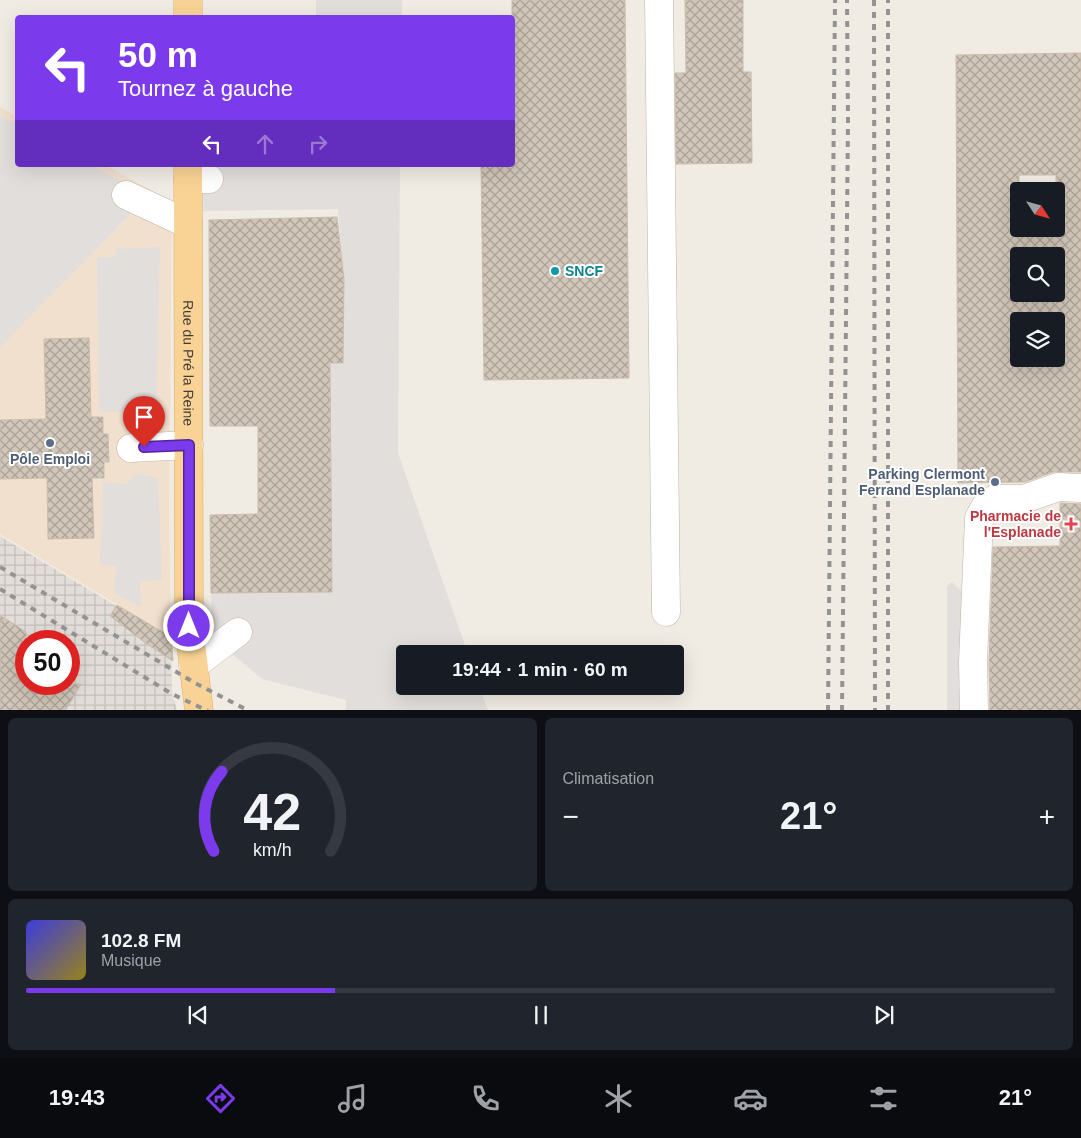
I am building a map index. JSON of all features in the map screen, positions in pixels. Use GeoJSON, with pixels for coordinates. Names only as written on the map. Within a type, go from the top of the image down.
{"type":"FeatureCollection","features":[{"type":"Feature","properties":{"kind":"main road"},"geometry":{"type":"LineString","coordinates":[[188,0],[188,15]]}},
{"type":"Feature","properties":{"kind":"main road","name":"Rue du Pré la Reine"},"geometry":{"type":"LineString","coordinates":[[195,174],[188,224],[189,626],[199,710]]}},
{"type":"Feature","properties":{"kind":"lane"},"geometry":{"type":"LineString","coordinates":[[659,0],[666,612]]}},
{"type":"Feature","properties":{"kind":"lane"},"geometry":{"type":"LineString","coordinates":[[126,195],[188,224]]}},
{"type":"Feature","properties":{"kind":"lane"},"geometry":{"type":"LineString","coordinates":[[131,448],[189,445]]}},
{"type":"Feature","properties":{"kind":"lane"},"geometry":{"type":"LineString","coordinates":[[974,710],[979,518],[992,496],[1024,499],[1058,487],[1081,488]]}},
{"type":"Feature","properties":{"kind":"lane"},"geometry":{"type":"LineString","coordinates":[[193,666],[238,632]]}},
{"type":"Feature","properties":{"kind":"shaded area"},"geometry":{"type":"Polygon","coordinates":[[[316,0],[402,0],[402,15],[316,15],[316,0]]]}},
{"type":"Feature","properties":{"kind":"shaded area"},"geometry":{"type":"Polygon","coordinates":[[[0,107],[15,116],[15,167],[109,167],[163,197],[172,205],[169,514],[171,637],[0,534],[0,107]]]}},
{"type":"Feature","properties":{"kind":"shaded area"},"geometry":{"type":"Polygon","coordinates":[[[0,116],[15,124],[15,167],[95,167],[148,196],[0,347],[0,116]]]}},
{"type":"Feature","properties":{"kind":"shaded area"},"geometry":{"type":"Polygon","coordinates":[[[205,167],[400,167],[398,453],[465,645],[396,645],[396,695],[482,695],[488,710],[346,710],[346,700],[262,679],[212,637],[211,593],[332,592],[330,363],[343,362],[344,279],[338,209],[203,211],[205,167]]]}},
{"type":"Feature","properties":{"kind":"shaded area"},"geometry":{"type":"Polygon","coordinates":[[[160,247],[156,415],[99,411],[97,257],[116,257],[115,249],[160,247]]]}},
{"type":"Feature","properties":{"kind":"shaded area"},"geometry":{"type":"Polygon","coordinates":[[[135,474],[158,478],[162,580],[140,581],[141,607],[114,593],[116,566],[100,565],[103,482],[127,484],[135,474]]]}},
{"type":"Feature","properties":{"kind":"shaded area"},"geometry":{"type":"Polygon","coordinates":[[[0,536],[171,639],[172,694],[177,710],[0,710],[0,536]]]}},
{"type":"Feature","properties":{"kind":"shaded area"},"geometry":{"type":"Polygon","coordinates":[[[952,582],[965,595],[965,710],[947,710],[947,586],[952,582]]]}},
{"type":"Feature","properties":{"kind":"building","name":"SNCF"},"geometry":{"type":"Polygon","coordinates":[[[512,0],[625,0],[629,378],[484,380],[481,167],[515,167],[515,15],[512,15],[512,0]]]}},
{"type":"Feature","properties":{"kind":"building"},"geometry":{"type":"Polygon","coordinates":[[[685,0],[743,0],[743,72],[751,72],[752,163],[676,164],[675,73],[686,73],[685,0]]]}},
{"type":"Feature","properties":{"kind":"building"},"geometry":{"type":"Polygon","coordinates":[[[1081,53],[1081,472],[1053,472],[1025,482],[958,483],[956,55],[1081,53]]]}},
{"type":"Feature","properties":{"kind":"building"},"geometry":{"type":"Polygon","coordinates":[[[337,217],[344,279],[343,363],[330,363],[332,592],[211,593],[210,515],[258,514],[258,426],[210,426],[209,220],[337,217]]]}},
{"type":"Feature","properties":{"kind":"building"},"geometry":{"type":"Polygon","coordinates":[[[89,338],[91,417],[103,417],[103,434],[108,434],[109,462],[104,462],[104,478],[92,478],[94,538],[48,539],[47,478],[0,479],[0,420],[46,419],[44,339],[89,338]]]}},
{"type":"Feature","properties":{"kind":"building"},"geometry":{"type":"Polygon","coordinates":[[[1060,503],[1081,504],[1081,710],[990,710],[989,662],[993,547],[1060,546],[1060,503]]]}},
{"type":"Feature","properties":{"kind":"building"},"geometry":{"type":"Polygon","coordinates":[[[117,605],[171,637],[173,661],[110,616],[117,605]]]}},
{"type":"Feature","properties":{"kind":"building"},"geometry":{"type":"Polygon","coordinates":[[[0,615],[23,630],[15,630],[15,695],[74,695],[66,710],[0,710],[0,615]]]}},
{"type":"Feature","properties":{"kind":"railway"},"geometry":{"type":"LineString","coordinates":[[828,710],[835,0]]}},
{"type":"Feature","properties":{"kind":"railway"},"geometry":{"type":"LineString","coordinates":[[842,710],[848,121],[847,0]]}},
{"type":"Feature","properties":{"kind":"railway"},"geometry":{"type":"LineString","coordinates":[[874,0],[875,710]]}},
{"type":"Feature","properties":{"kind":"railway"},"geometry":{"type":"LineString","coordinates":[[888,0],[888,710]]}},
{"type":"Feature","properties":{"kind":"railway"},"geometry":{"type":"LineString","coordinates":[[0,567],[195,683],[247,710]]}},
{"type":"Feature","properties":{"kind":"railway"},"geometry":{"type":"LineString","coordinates":[[0,589],[172,694],[206,710]]}},
{"type":"Feature","properties":{"kind":"place","name":"SNCF"},"geometry":{"type":"Point","coordinates":[555,271]}},
{"type":"Feature","properties":{"kind":"place","name":"Pôle Emploi"},"geometry":{"type":"Point","coordinates":[50,443]}},
{"type":"Feature","properties":{"kind":"place","name":"Parking Clermont Ferrand Esplanade"},"geometry":{"type":"Point","coordinates":[995,482]}},
{"type":"Feature","properties":{"kind":"place","name":"Pharmacie de l'Esplanade"},"geometry":{"type":"Point","coordinates":[1071,524]}},
{"type":"Feature","properties":{"kind":"route"},"geometry":{"type":"LineString","coordinates":[[144,447],[189,445],[189,626]]}}]}
